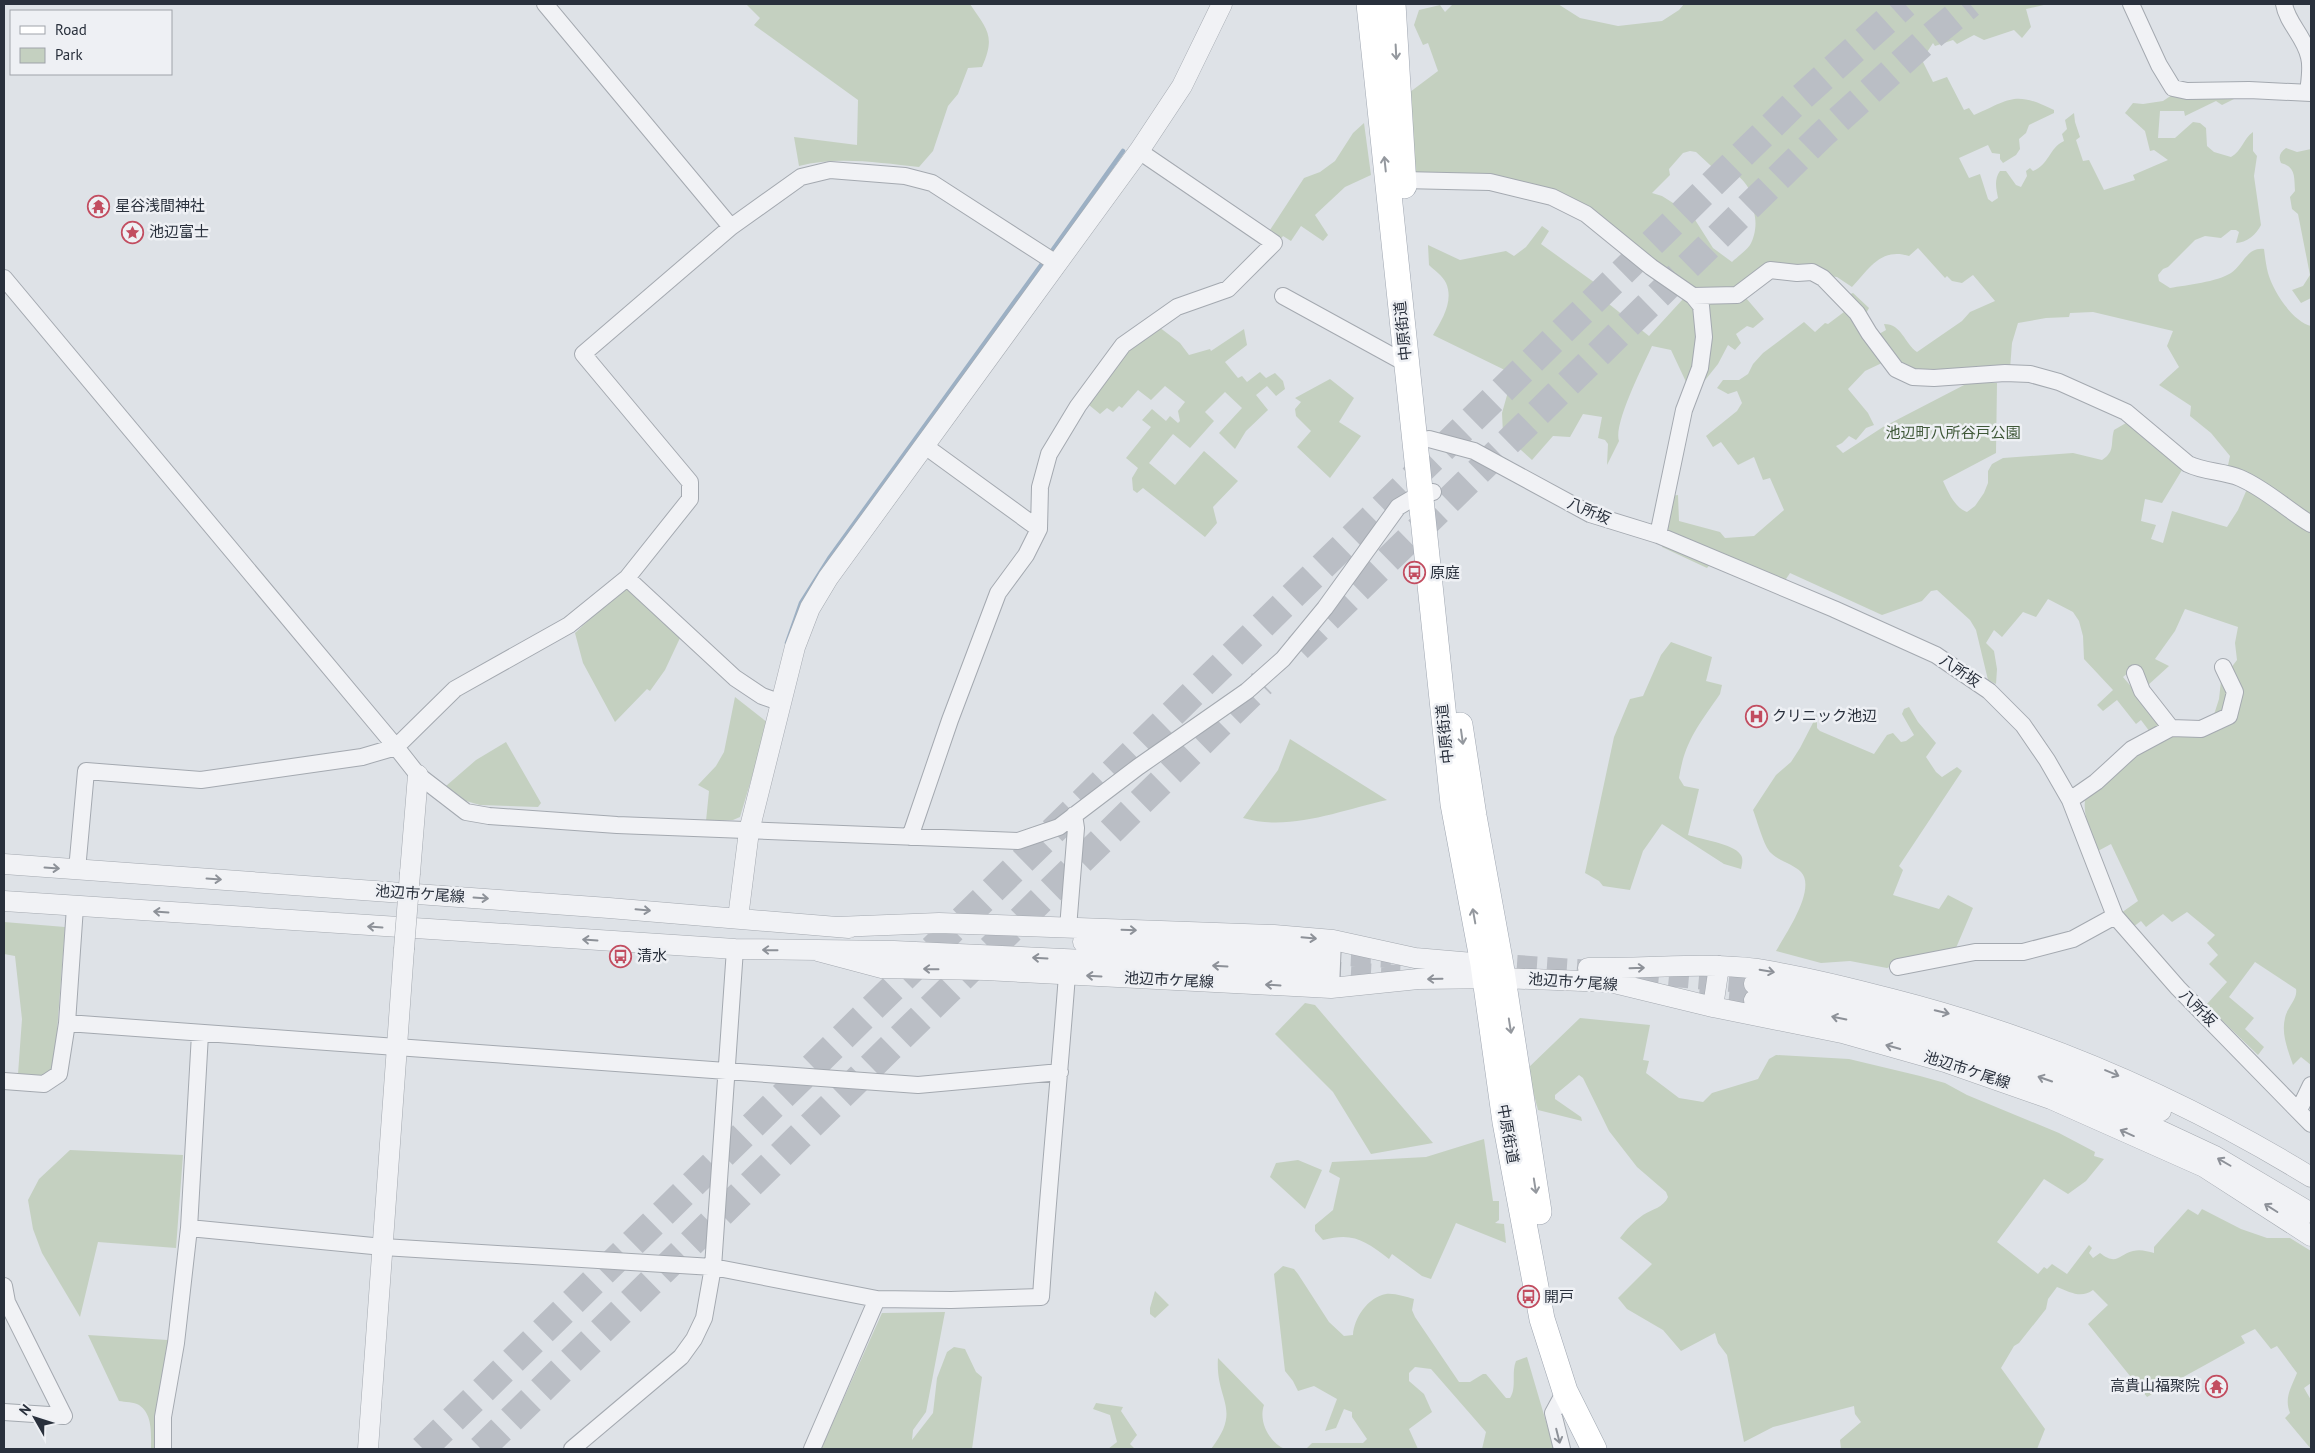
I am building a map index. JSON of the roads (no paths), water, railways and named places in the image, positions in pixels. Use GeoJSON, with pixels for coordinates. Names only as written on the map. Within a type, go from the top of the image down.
{"type":"FeatureCollection","features":[{"type":"Feature","properties":{"kind":"main road","name":"中原街道"},"geometry":{"type":"LineString","coordinates":[[1369,4],[1407,364],[1475,825],[1492,971],[1505,1122],[1545,1328],[1565,1391],[1594,1449]]}},
{"type":"Feature","properties":{"kind":"main road","name":"中原街道"},"geometry":{"type":"LineString","coordinates":[[1393,4],[1403,180],[1429,439],[1427,493]]}},
{"type":"Feature","properties":{"kind":"main road","name":"中原街道"},"geometry":{"type":"LineString","coordinates":[[1492,971],[1558,1331],[1584,1401],[1610,1449]]}},
{"type":"Feature","properties":{"kind":"street"},"geometry":{"type":"LineString","coordinates":[[546,4],[731,227]]}},
{"type":"Feature","properties":{"kind":"street"},"geometry":{"type":"LineString","coordinates":[[738,918],[749,831],[795,647],[810,608],[828,578],[1139,151],[1182,86],[1222,4]]}},
{"type":"Feature","properties":{"kind":"street"},"geometry":{"type":"LineString","coordinates":[[2131,4],[2159,65],[2173,88],[2187,91],[2250,90],[2310,93],[2310,58],[2301,37],[2285,13],[2284,4]]}},
{"type":"Feature","properties":{"kind":"street"},"geometry":{"type":"LineString","coordinates":[[910,837],[950,720],[998,593],[1026,555],[1039,530],[1040,487],[1049,454],[1105,367],[1123,345],[1177,307],[1228,288],[1274,244],[1139,151]]}},
{"type":"Feature","properties":{"kind":"street"},"geometry":{"type":"LineString","coordinates":[[78,870],[86,771],[201,780],[362,757],[396,747],[455,689],[569,625],[627,578],[690,499],[690,482],[583,354],[731,227],[801,177],[830,170],[905,176],[932,182],[947,190],[1056,263]]}},
{"type":"Feature","properties":{"kind":"street"},"geometry":{"type":"LineString","coordinates":[[1403,180],[1490,182],[1552,197],[1586,214],[1651,267],[1693,296],[1700,306],[1704,337],[1700,368],[1684,410],[1658,535]]}},
{"type":"Feature","properties":{"kind":"street"},"geometry":{"type":"LineString","coordinates":[[1693,296],[1737,295],[1770,270],[1797,273],[1812,272],[1834,287],[1857,313],[1869,333],[1896,369],[1912,377],[1934,378],[2005,373],[2030,374],[2060,382],[2126,412],[2188,464],[2197,468],[2221,472],[2240,478],[2311,524]]}},
{"type":"Feature","properties":{"kind":"street"},"geometry":{"type":"LineString","coordinates":[[4,278],[418,775],[466,812],[481,815],[617,825],[1018,841],[1059,826],[1138,767],[1247,691],[1283,659],[1325,608],[1398,507],[1427,493]]}},
{"type":"Feature","properties":{"kind":"street"},"geometry":{"type":"LineString","coordinates":[[1283,296],[1407,364]]}},
{"type":"Feature","properties":{"kind":"street","name":"八所坂"},"geometry":{"type":"LineString","coordinates":[[1429,439],[1474,452],[1590,514],[1658,535],[1834,608],[1936,655],[1989,691],[2023,725],[2047,760],[2070,800],[2115,916],[2178,988],[2311,1124]]}},
{"type":"Feature","properties":{"kind":"street"},"geometry":{"type":"LineString","coordinates":[[925,446],[1039,530]]}},
{"type":"Feature","properties":{"kind":"street"},"geometry":{"type":"LineString","coordinates":[[627,578],[735,678],[762,696],[782,702]]}},
{"type":"Feature","properties":{"kind":"street"},"geometry":{"type":"LineString","coordinates":[[2070,800],[2096,782],[2132,749],[2171,728],[2201,729],[2229,716],[2235,692],[2223,667]]}},
{"type":"Feature","properties":{"kind":"street"},"geometry":{"type":"LineString","coordinates":[[2135,673],[2142,691],[2171,728]]}},
{"type":"Feature","properties":{"kind":"street"},"geometry":{"type":"LineString","coordinates":[[368,1449],[418,775]]}},
{"type":"Feature","properties":{"kind":"street"},"geometry":{"type":"LineString","coordinates":[[1068,928],[1076,828],[1074,815]]}},
{"type":"Feature","properties":{"kind":"street","name":"池辺市ケ尾線"},"geometry":{"type":"LineString","coordinates":[[4,864],[738,918],[1326,964],[1418,979],[1492,971],[1719,966],[1756,969],[1855,989],[1954,1014],[2009,1032],[2133,1082],[2212,1120],[2311,1177]]}},
{"type":"Feature","properties":{"kind":"street","name":"池辺市ケ尾線"},"geometry":{"type":"LineString","coordinates":[[4,902],[735,949],[904,951],[1326,964]]}},
{"type":"Feature","properties":{"kind":"street"},"geometry":{"type":"LineString","coordinates":[[4,1081],[44,1084],[59,1074],[67,1023],[75,906]]}},
{"type":"Feature","properties":{"kind":"street"},"geometry":{"type":"LineString","coordinates":[[1898,967],[1974,952],[2023,952],[2073,939],[2115,916]]}},
{"type":"Feature","properties":{"kind":"street","name":"池辺市ケ尾線"},"geometry":{"type":"LineString","coordinates":[[836,927],[939,922],[1274,935],[1326,964]]}},
{"type":"Feature","properties":{"kind":"street"},"geometry":{"type":"LineString","coordinates":[[572,1449],[681,1357],[694,1339],[704,1318],[713,1267],[735,949]]}},
{"type":"Feature","properties":{"kind":"street","name":"池辺市ケ尾線"},"geometry":{"type":"LineString","coordinates":[[818,951],[882,968],[1066,975],[1326,964],[1415,958],[1492,971],[1610,982],[1713,1008],[1842,1033],[1948,1063],[2051,1099],[2204,1167],[2311,1236]]}},
{"type":"Feature","properties":{"kind":"street"},"geometry":{"type":"LineString","coordinates":[[1713,1008],[1719,966]]}},
{"type":"Feature","properties":{"kind":"street"},"geometry":{"type":"LineString","coordinates":[[189,1228],[384,1247],[713,1267],[877,1299],[951,1300],[1041,1297],[1046,1206],[1060,1072],[1066,975]]}},
{"type":"Feature","properties":{"kind":"street","name":"池辺市ケ尾線"},"geometry":{"type":"LineString","coordinates":[[2311,1193],[2215,1137],[2070,1069],[1947,1028],[1837,999],[1754,992],[1854,1021],[1960,1048],[2062,1085],[2215,1156],[2311,1213]]}},
{"type":"Feature","properties":{"kind":"street"},"geometry":{"type":"LineString","coordinates":[[67,1023],[918,1085],[1060,1072]]}},
{"type":"Feature","properties":{"kind":"street"},"geometry":{"type":"LineString","coordinates":[[163,1449],[163,1417],[176,1343],[189,1228],[200,1034]]}},
{"type":"Feature","properties":{"kind":"street"},"geometry":{"type":"LineString","coordinates":[[2299,1110],[2311,1085]]}},
{"type":"Feature","properties":{"kind":"street"},"geometry":{"type":"LineString","coordinates":[[4,1286],[5,1302],[64,1416],[4,1412]]}},
{"type":"Feature","properties":{"kind":"street"},"geometry":{"type":"LineString","coordinates":[[812,1449],[877,1299]]}},
{"type":"Feature","properties":{"kind":"street"},"geometry":{"type":"LineString","coordinates":[[1562,1449],[1553,1413],[1565,1391]]}},
{"type":"Feature","properties":{"kind":"waterway"},"geometry":{"type":"LineString","coordinates":[[1049,255],[1123,151]]}},
{"type":"Feature","properties":{"kind":"waterway"},"geometry":{"type":"LineString","coordinates":[[787,643],[801,603],[830,557],[1044,261]]}},
{"type":"Feature","properties":{"kind":"tunnel"},"geometry":{"type":"LineString","coordinates":[[423,1449],[1794,104],[1905,4]]}},
{"type":"Feature","properties":{"kind":"tunnel"},"geometry":{"type":"LineString","coordinates":[[1298,648],[1822,135],[1922,44],[1970,4]]}},
{"type":"Feature","properties":{"kind":"tunnel"},"geometry":{"type":"LineString","coordinates":[[481,1449],[1262,683]]}},
{"type":"Feature","properties":{"kind":"tunnel"},"geometry":{"type":"LineString","coordinates":[[1321,955],[1391,958]]}},
{"type":"Feature","properties":{"kind":"tunnel"},"geometry":{"type":"LineString","coordinates":[[1487,963],[1606,971]]}},
{"type":"Feature","properties":{"kind":"tunnel"},"geometry":{"type":"LineString","coordinates":[[1321,971],[1400,975]]}},
{"type":"Feature","properties":{"kind":"tunnel"},"geometry":{"type":"LineString","coordinates":[[1639,974],[1754,984]]}},
{"type":"Feature","properties":{"kind":"tunnel"},"geometry":{"type":"LineString","coordinates":[[1699,995],[1754,1000]]}},
{"type":"Feature","properties":{"kind":"place","name":"星谷浅間神社"},"geometry":{"type":"Point","coordinates":[99,206]}},
{"type":"Feature","properties":{"kind":"place","name":"池辺富士"},"geometry":{"type":"Point","coordinates":[133,232]}},
{"type":"Feature","properties":{"kind":"place","name":"原庭"},"geometry":{"type":"Point","coordinates":[1414,573]}},
{"type":"Feature","properties":{"kind":"place","name":"クリニック池辺"},"geometry":{"type":"Point","coordinates":[1756,716]}},
{"type":"Feature","properties":{"kind":"place","name":"清水"},"geometry":{"type":"Point","coordinates":[621,956]}},
{"type":"Feature","properties":{"kind":"place","name":"開戸"},"geometry":{"type":"Point","coordinates":[1528,1297]}},
{"type":"Feature","properties":{"kind":"place","name":"高貴山福聚院"},"geometry":{"type":"Point","coordinates":[2216,1386]}},
{"type":"Feature","properties":{"kind":"park label","name":"池辺町八所谷戸公園"},"geometry":{"type":"Point","coordinates":[1953,433]}}]}
